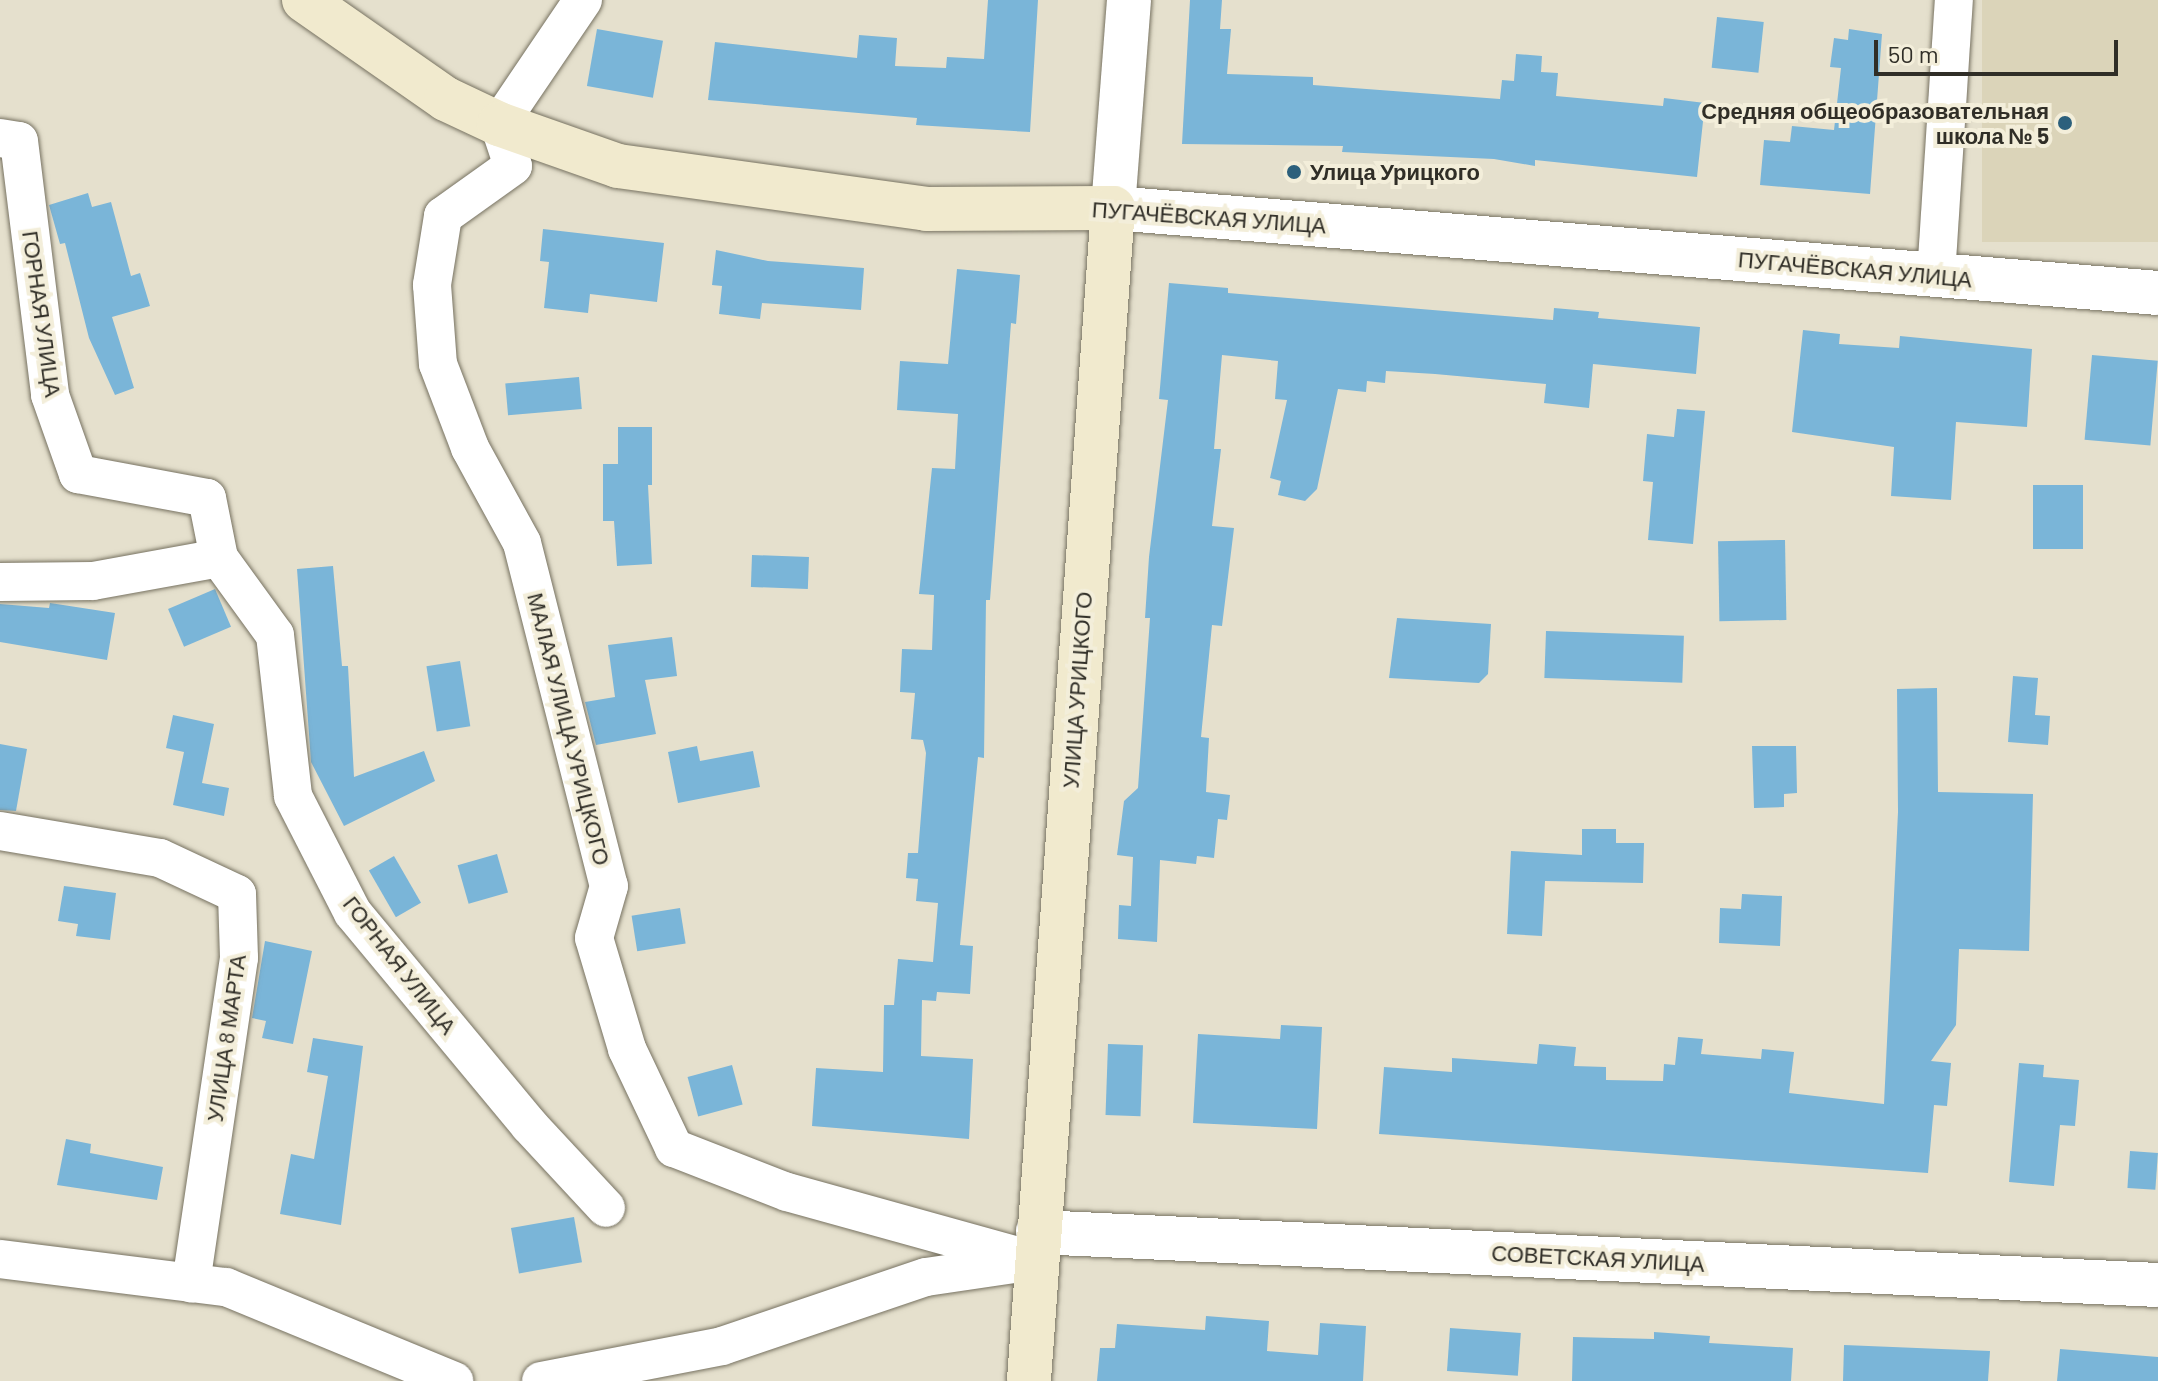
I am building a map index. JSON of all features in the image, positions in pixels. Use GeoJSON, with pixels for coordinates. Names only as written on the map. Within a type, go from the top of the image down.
{"type":"FeatureCollection","features":[{"type":"Feature","properties":{"kind":"main road","name":"ПУГАЧЁВСКАЯ УЛИЦА"},"geometry":{"type":"LineString","coordinates":[[304,0],[446,99],[499,124],[618,166],[926,209],[1113,208]]}},
{"type":"Feature","properties":{"kind":"main road","name":"УЛИЦА УРИЦКОГО"},"geometry":{"type":"LineString","coordinates":[[1029,1381],[1113,208]]}},
{"type":"Feature","properties":{"kind":"street"},"geometry":{"type":"LineString","coordinates":[[499,124],[583,0]]}},
{"type":"Feature","properties":{"kind":"street","name":"УЛИЦА УРИЦКОГО"},"geometry":{"type":"LineString","coordinates":[[1113,208],[1129,0]]}},
{"type":"Feature","properties":{"kind":"street"},"geometry":{"type":"LineString","coordinates":[[1936,276],[1954,0]]}},
{"type":"Feature","properties":{"kind":"street","name":"МАЛАЯ УЛИЦА УРИЦКОГО"},"geometry":{"type":"LineString","coordinates":[[499,124],[513,166],[443,216],[432,285],[438,364],[470,448],[522,543],[609,886],[594,938],[627,1049],[674,1148],[787,1192],[1037,1246]]}},
{"type":"Feature","properties":{"kind":"street","name":"ГОРНАЯ УЛИЦА"},"geometry":{"type":"LineString","coordinates":[[10,140],[50,395],[78,474],[207,498],[219,558],[275,635],[293,796],[353,913],[529,1125],[606,1208]]}},
{"type":"Feature","properties":{"kind":"street","name":"ПУГАЧЁВСКАЯ УЛИЦА"},"geometry":{"type":"LineString","coordinates":[[1113,208],[2158,293]]}},
{"type":"Feature","properties":{"kind":"street"},"geometry":{"type":"LineString","coordinates":[[0,582],[93,581],[219,558]]}},
{"type":"Feature","properties":{"kind":"street","name":"УЛИЦА 8 МАРТА"},"geometry":{"type":"LineString","coordinates":[[0,831],[160,858],[237,894],[239,958],[191,1283]]}},
{"type":"Feature","properties":{"kind":"street"},"geometry":{"type":"LineString","coordinates":[[541,1381],[722,1346],[926,1277],[1037,1246]]}},
{"type":"Feature","properties":{"kind":"street","name":"СОВЕТСКАЯ УЛИЦА"},"geometry":{"type":"LineString","coordinates":[[1037,1246],[2158,1285]]}},
{"type":"Feature","properties":{"kind":"street"},"geometry":{"type":"LineString","coordinates":[[0,1259],[226,1287],[454,1381]]}},
{"type":"Feature","properties":{"kind":"shaded area","name":"Средняя общеобразовательная школа № 5"},"geometry":{"type":"Polygon","coordinates":[[[1982,0],[2158,0],[2158,242],[1982,242],[1982,0]]]}},
{"type":"Feature","properties":{"kind":"building"},"geometry":{"type":"Polygon","coordinates":[[[988,0],[1038,0],[1030,132],[916,125],[917,118],[708,100],[715,42],[857,58],[859,35],[897,38],[895,66],[946,68],[947,57],[984,59],[988,0]]]}},
{"type":"Feature","properties":{"kind":"building"},"geometry":{"type":"Polygon","coordinates":[[[1190,0],[1222,0],[1220,29],[1231,29],[1227,74],[1313,77],[1313,85],[1500,99],[1502,80],[1514,81],[1516,54],[1542,56],[1541,72],[1558,73],[1556,96],[1663,106],[1664,98],[1705,103],[1697,177],[1535,160],[1535,166],[1494,159],[1342,152],[1343,146],[1182,144],[1190,0]]]}},
{"type":"Feature","properties":{"kind":"building"},"geometry":{"type":"Polygon","coordinates":[[[1717,17],[1764,22],[1758,73],[1712,68],[1717,17]]]}},
{"type":"Feature","properties":{"kind":"building"},"geometry":{"type":"Polygon","coordinates":[[[597,29],[663,41],[653,98],[587,86],[597,29]]]}},
{"type":"Feature","properties":{"kind":"building"},"geometry":{"type":"Polygon","coordinates":[[[1849,29],[1882,34],[1870,194],[1760,185],[1764,140],[1790,142],[1792,126],[1834,130],[1841,68],[1830,67],[1834,38],[1848,40],[1849,29]]]}},
{"type":"Feature","properties":{"kind":"building"},"geometry":{"type":"Polygon","coordinates":[[[88,193],[92,207],[111,202],[131,276],[140,273],[150,306],[112,317],[134,388],[115,395],[89,338],[65,243],[60,244],[49,205],[88,193]]]}},
{"type":"Feature","properties":{"kind":"building"},"geometry":{"type":"Polygon","coordinates":[[[543,229],[664,243],[657,302],[590,294],[588,313],[544,308],[549,262],[540,261],[543,229]]]}},
{"type":"Feature","properties":{"kind":"building"},"geometry":{"type":"Polygon","coordinates":[[[716,250],[768,261],[864,268],[861,310],[762,303],[760,319],[719,314],[722,286],[712,285],[716,250]]]}},
{"type":"Feature","properties":{"kind":"building"},"geometry":{"type":"Polygon","coordinates":[[[957,269],[1020,275],[1016,324],[1011,323],[990,600],[986,600],[984,758],[978,757],[960,945],[973,946],[970,994],[937,992],[936,1001],[922,1000],[921,1056],[973,1059],[969,1139],[812,1126],[816,1068],[883,1072],[884,1005],[894,1005],[898,959],[933,962],[938,903],[916,901],[918,879],[906,878],[908,853],[918,853],[926,753],[923,740],[911,739],[915,693],[900,692],[902,649],[932,650],[934,595],[919,594],[932,468],[955,469],[958,414],[897,410],[900,361],[948,364],[957,269]]]}},
{"type":"Feature","properties":{"kind":"building"},"geometry":{"type":"Polygon","coordinates":[[[1169,283],[1228,288],[1228,293],[1553,320],[1554,308],[1599,312],[1598,318],[1700,327],[1696,374],[1593,364],[1589,408],[1544,403],[1546,384],[1435,374],[1386,371],[1385,383],[1367,381],[1366,392],[1338,389],[1317,489],[1305,501],[1278,495],[1281,481],[1270,478],[1287,400],[1275,399],[1278,361],[1222,355],[1214,449],[1221,449],[1212,526],[1234,528],[1222,626],[1212,625],[1201,737],[1209,738],[1206,792],[1230,795],[1227,820],[1218,819],[1214,858],[1197,856],[1196,864],[1160,860],[1157,942],[1118,939],[1119,905],[1131,906],[1133,857],[1117,855],[1124,801],[1138,788],[1150,618],[1145,618],[1149,557],[1168,400],[1159,399],[1169,283]]]}},
{"type":"Feature","properties":{"kind":"building"},"geometry":{"type":"Polygon","coordinates":[[[1803,330],[1840,334],[1839,344],[1899,348],[1900,336],[2032,349],[2027,427],[1956,422],[1951,500],[1891,496],[1894,447],[1792,432],[1803,330]]]}},
{"type":"Feature","properties":{"kind":"building"},"geometry":{"type":"Polygon","coordinates":[[[2092,355],[2158,361],[2150,445],[2085,440],[2092,355]]]}},
{"type":"Feature","properties":{"kind":"building"},"geometry":{"type":"Polygon","coordinates":[[[579,377],[582,409],[508,415],[505,383],[579,377]]]}},
{"type":"Feature","properties":{"kind":"building"},"geometry":{"type":"Polygon","coordinates":[[[1677,409],[1705,411],[1693,544],[1648,540],[1653,482],[1643,481],[1647,434],[1674,437],[1677,409]]]}},
{"type":"Feature","properties":{"kind":"building"},"geometry":{"type":"Polygon","coordinates":[[[618,427],[652,427],[652,485],[648,485],[652,564],[617,566],[614,521],[603,521],[603,464],[618,464],[618,427]]]}},
{"type":"Feature","properties":{"kind":"building"},"geometry":{"type":"Polygon","coordinates":[[[2033,485],[2083,485],[2083,549],[2033,549],[2033,485]]]}},
{"type":"Feature","properties":{"kind":"building"},"geometry":{"type":"Polygon","coordinates":[[[1785,540],[1786,620],[1719,621],[1718,541],[1785,540]]]}},
{"type":"Feature","properties":{"kind":"building"},"geometry":{"type":"Polygon","coordinates":[[[752,555],[809,557],[808,589],[751,587],[752,555]]]}},
{"type":"Feature","properties":{"kind":"building"},"geometry":{"type":"Polygon","coordinates":[[[333,566],[342,666],[348,666],[354,777],[424,751],[435,781],[344,826],[311,762],[297,569],[333,566]]]}},
{"type":"Feature","properties":{"kind":"building"},"geometry":{"type":"Polygon","coordinates":[[[215,589],[231,627],[184,647],[168,609],[215,589]]]}},
{"type":"Feature","properties":{"kind":"building"},"geometry":{"type":"Polygon","coordinates":[[[50,603],[115,613],[107,660],[0,642],[0,604],[49,608],[50,603]]]}},
{"type":"Feature","properties":{"kind":"building"},"geometry":{"type":"Polygon","coordinates":[[[1397,618],[1491,624],[1488,674],[1479,683],[1389,678],[1397,618]]]}},
{"type":"Feature","properties":{"kind":"building"},"geometry":{"type":"Polygon","coordinates":[[[1546,631],[1684,636],[1682,683],[1544,678],[1546,631]]]}},
{"type":"Feature","properties":{"kind":"building"},"geometry":{"type":"Polygon","coordinates":[[[672,637],[677,676],[645,680],[656,734],[596,745],[585,702],[615,697],[608,645],[672,637]]]}},
{"type":"Feature","properties":{"kind":"building"},"geometry":{"type":"Polygon","coordinates":[[[460,661],[470,726],[437,732],[426,666],[460,661]]]}},
{"type":"Feature","properties":{"kind":"building"},"geometry":{"type":"Polygon","coordinates":[[[2013,676],[2038,678],[2035,715],[2050,716],[2048,745],[2008,742],[2013,676]]]}},
{"type":"Feature","properties":{"kind":"building"},"geometry":{"type":"Polygon","coordinates":[[[1937,688],[1938,792],[2033,794],[2029,951],[1959,949],[1956,1025],[1931,1061],[1951,1063],[1947,1106],[1934,1105],[1928,1173],[1379,1134],[1384,1067],[1452,1072],[1452,1058],[1537,1064],[1539,1044],[1576,1047],[1574,1066],[1606,1067],[1606,1080],[1663,1081],[1664,1064],[1675,1065],[1678,1037],[1703,1039],[1701,1054],[1761,1059],[1762,1049],[1794,1052],[1789,1093],[1884,1104],[1898,812],[1897,689],[1937,688]]]}},
{"type":"Feature","properties":{"kind":"building"},"geometry":{"type":"Polygon","coordinates":[[[173,715],[214,724],[202,783],[229,788],[224,816],[173,805],[184,752],[166,748],[173,715]]]}},
{"type":"Feature","properties":{"kind":"building"},"geometry":{"type":"Polygon","coordinates":[[[0,744],[27,749],[16,811],[0,810],[0,744]]]}},
{"type":"Feature","properties":{"kind":"building"},"geometry":{"type":"Polygon","coordinates":[[[697,746],[700,761],[753,751],[760,787],[678,803],[668,752],[697,746]]]}},
{"type":"Feature","properties":{"kind":"building"},"geometry":{"type":"Polygon","coordinates":[[[1752,746],[1796,746],[1797,793],[1784,794],[1784,807],[1754,808],[1752,746]]]}},
{"type":"Feature","properties":{"kind":"building"},"geometry":{"type":"Polygon","coordinates":[[[1582,829],[1616,829],[1616,843],[1644,843],[1643,883],[1545,881],[1542,936],[1507,934],[1511,851],[1582,855],[1582,829]]]}},
{"type":"Feature","properties":{"kind":"building"},"geometry":{"type":"Polygon","coordinates":[[[497,854],[508,892],[469,904],[458,865],[497,854]]]}},
{"type":"Feature","properties":{"kind":"building"},"geometry":{"type":"Polygon","coordinates":[[[394,856],[421,903],[396,917],[369,870],[394,856]]]}},
{"type":"Feature","properties":{"kind":"building"},"geometry":{"type":"Polygon","coordinates":[[[64,886],[116,893],[110,940],[76,936],[78,924],[58,921],[64,886]]]}},
{"type":"Feature","properties":{"kind":"building"},"geometry":{"type":"Polygon","coordinates":[[[1742,894],[1782,896],[1780,946],[1719,943],[1720,908],[1741,909],[1742,894]]]}},
{"type":"Feature","properties":{"kind":"building"},"geometry":{"type":"Polygon","coordinates":[[[680,908],[686,944],[637,951],[632,916],[680,908]]]}},
{"type":"Feature","properties":{"kind":"building"},"geometry":{"type":"Polygon","coordinates":[[[265,941],[312,951],[293,1044],[262,1038],[266,1021],[252,1018],[265,941]]]}},
{"type":"Feature","properties":{"kind":"building"},"geometry":{"type":"Polygon","coordinates":[[[1281,1025],[1322,1027],[1317,1129],[1193,1123],[1198,1034],[1280,1039],[1281,1025]]]}},
{"type":"Feature","properties":{"kind":"building"},"geometry":{"type":"Polygon","coordinates":[[[313,1038],[363,1046],[341,1225],[280,1214],[291,1154],[314,1159],[328,1076],[307,1072],[313,1038]]]}},
{"type":"Feature","properties":{"kind":"building"},"geometry":{"type":"Polygon","coordinates":[[[1108,1044],[1143,1045],[1141,1116],[1106,1115],[1108,1044]]]}},
{"type":"Feature","properties":{"kind":"building"},"geometry":{"type":"Polygon","coordinates":[[[2019,1063],[2044,1065],[2043,1077],[2079,1080],[2075,1126],[2060,1125],[2054,1186],[2009,1182],[2019,1063]]]}},
{"type":"Feature","properties":{"kind":"building"},"geometry":{"type":"Polygon","coordinates":[[[732,1065],[743,1105],[698,1117],[688,1077],[732,1065]]]}},
{"type":"Feature","properties":{"kind":"building"},"geometry":{"type":"Polygon","coordinates":[[[66,1139],[91,1144],[90,1153],[163,1167],[157,1200],[57,1185],[66,1139]]]}},
{"type":"Feature","properties":{"kind":"building"},"geometry":{"type":"Polygon","coordinates":[[[2130,1151],[2158,1153],[2155,1190],[2127,1188],[2130,1151]]]}},
{"type":"Feature","properties":{"kind":"building"},"geometry":{"type":"Polygon","coordinates":[[[574,1217],[582,1262],[519,1273],[511,1228],[574,1217]]]}},
{"type":"Feature","properties":{"kind":"building"},"geometry":{"type":"Polygon","coordinates":[[[1206,1316],[1269,1321],[1267,1351],[1318,1355],[1320,1323],[1366,1326],[1363,1381],[1097,1381],[1100,1348],[1115,1348],[1117,1324],[1205,1330],[1206,1316]]]}},
{"type":"Feature","properties":{"kind":"building"},"geometry":{"type":"Polygon","coordinates":[[[1450,1328],[1521,1333],[1518,1376],[1447,1371],[1450,1328]]]}},
{"type":"Feature","properties":{"kind":"building"},"geometry":{"type":"Polygon","coordinates":[[[1654,1332],[1710,1336],[1709,1343],[1793,1348],[1791,1381],[1572,1381],[1573,1337],[1654,1339],[1654,1332]]]}},
{"type":"Feature","properties":{"kind":"building"},"geometry":{"type":"Polygon","coordinates":[[[1844,1345],[1990,1351],[1988,1381],[1843,1381],[1844,1345]]]}},
{"type":"Feature","properties":{"kind":"building"},"geometry":{"type":"Polygon","coordinates":[[[2060,1349],[2158,1357],[2158,1381],[2057,1381],[2060,1349]]]}},
{"type":"Feature","properties":{"kind":"place","name":"Средняя общеобразовательная школа № 5"},"geometry":{"type":"Point","coordinates":[2065,123]}},
{"type":"Feature","properties":{"kind":"place","name":"Улица Урицкого"},"geometry":{"type":"Point","coordinates":[1294,172]}}]}
